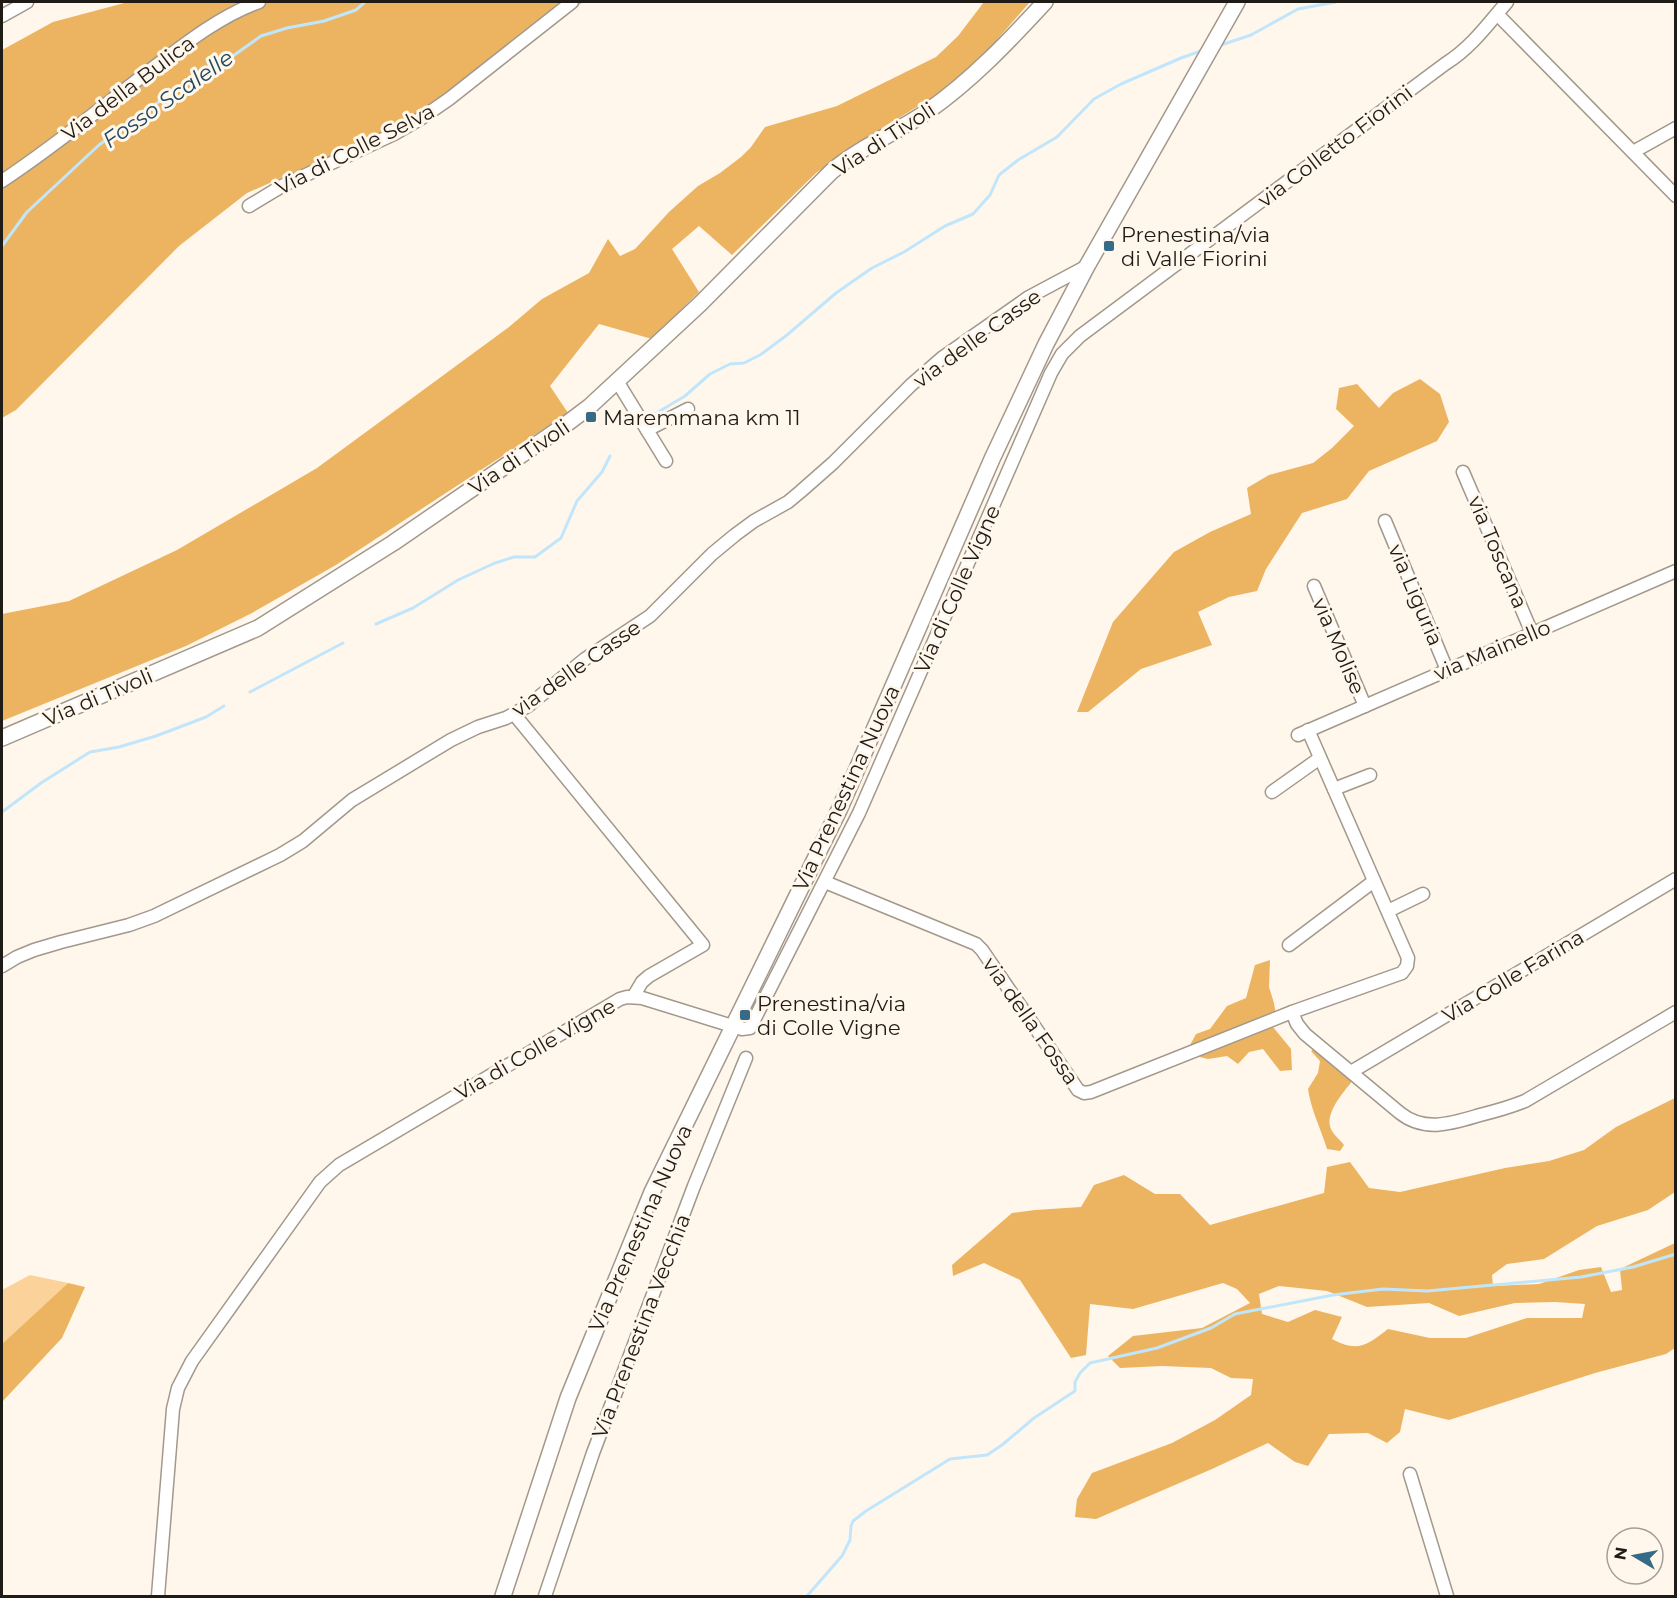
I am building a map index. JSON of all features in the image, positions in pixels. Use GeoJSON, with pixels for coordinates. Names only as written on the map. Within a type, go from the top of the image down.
{"type":"FeatureCollection","features":[{"type":"Feature","properties":{"kind":"main road","name":"Via di Tivoli"},"geometry":{"type":"LineString","coordinates":[[2,738],[258,628],[393,543],[565,425],[589,407],[712,291],[826,176],[851,157],[914,121],[946,98],[993,56],[1045,2]]}},
{"type":"Feature","properties":{"kind":"main road","name":"Via Prenestina Nuova"},"geometry":{"type":"LineString","coordinates":[[503,1596],[581,1364],[646,1205],[840,808],[997,449],[1046,344],[1087,266],[1237,2]]}},
{"type":"Feature","properties":{"kind":"street"},"geometry":{"type":"LineString","coordinates":[[2,16],[27,2]]}},
{"type":"Feature","properties":{"kind":"street","name":"Via della Bulica"},"geometry":{"type":"LineString","coordinates":[[2,181],[178,49],[233,14],[259,2]]}},
{"type":"Feature","properties":{"kind":"street","name":"Via di Colle Selva"},"geometry":{"type":"LineString","coordinates":[[249,206],[282,186],[394,134],[420,119],[449,99],[572,2]]}},
{"type":"Feature","properties":{"kind":"street","name":"via Colletto Fiorini"},"geometry":{"type":"LineString","coordinates":[[1166,272],[1458,56],[1507,2]]}},
{"type":"Feature","properties":{"kind":"street"},"geometry":{"type":"LineString","coordinates":[[1497,14],[1676,196]]}},
{"type":"Feature","properties":{"kind":"street"},"geometry":{"type":"LineString","coordinates":[[1633,153],[1676,128]]}},
{"type":"Feature","properties":{"kind":"street","name":"via delle Casse"},"geometry":{"type":"LineString","coordinates":[[2,966],[21,955],[154,916],[255,867],[298,844],[352,800],[451,740],[478,727],[502,720],[539,698],[585,659],[650,616],[712,554],[735,535],[800,492],[942,358],[1022,301],[1087,266]]}},
{"type":"Feature","properties":{"kind":"street","name":"Via di Colle Vigne"},"geometry":{"type":"LineString","coordinates":[[158,1596],[172,1409],[178,1388],[192,1361],[325,1177],[339,1165],[613,1002],[624,998],[645,999],[745,1030],[752,1026],[859,813],[1055,366],[1067,348],[1080,336],[1166,272]]}},
{"type":"Feature","properties":{"kind":"street"},"geometry":{"type":"LineString","coordinates":[[617,381],[666,461]]}},
{"type":"Feature","properties":{"kind":"street"},"geometry":{"type":"LineString","coordinates":[[647,430],[688,409]]}},
{"type":"Feature","properties":{"kind":"street","name":"via Toscana"},"geometry":{"type":"LineString","coordinates":[[1463,472],[1532,633]]}},
{"type":"Feature","properties":{"kind":"street","name":"via Liguria"},"geometry":{"type":"LineString","coordinates":[[1385,521],[1447,670]]}},
{"type":"Feature","properties":{"kind":"street","name":"via Mainello"},"geometry":{"type":"LineString","coordinates":[[1407,966],[1408,957],[1334,789],[1320,758],[1303,733],[1676,571]]}},
{"type":"Feature","properties":{"kind":"street","name":"via Molise"},"geometry":{"type":"LineString","coordinates":[[1314,586],[1365,706]]}},
{"type":"Feature","properties":{"kind":"street"},"geometry":{"type":"LineString","coordinates":[[514,714],[703,945],[649,976],[642,982],[633,997]]}},
{"type":"Feature","properties":{"kind":"street"},"geometry":{"type":"LineString","coordinates":[[1272,792],[1320,758]]}},
{"type":"Feature","properties":{"kind":"street"},"geometry":{"type":"LineString","coordinates":[[1334,789],[1370,775]]}},
{"type":"Feature","properties":{"kind":"street","name":"Via Colle Farina"},"geometry":{"type":"LineString","coordinates":[[1351,1072],[1676,879]]}},
{"type":"Feature","properties":{"kind":"street"},"geometry":{"type":"LineString","coordinates":[[1289,945],[1374,881]]}},
{"type":"Feature","properties":{"kind":"street","name":"via della Fossa"},"geometry":{"type":"LineString","coordinates":[[825,882],[976,944],[1077,1088],[1083,1093],[1091,1092],[1292,1012],[1402,973],[1407,966]]}},
{"type":"Feature","properties":{"kind":"street"},"geometry":{"type":"LineString","coordinates":[[1388,911],[1424,894]]}},
{"type":"Feature","properties":{"kind":"street"},"geometry":{"type":"LineString","coordinates":[[1292,1012],[1297,1024],[1305,1034],[1405,1117],[1426,1125],[1444,1125],[1525,1101],[1676,1012]]}},
{"type":"Feature","properties":{"kind":"street","name":"Via Prenestina Vecchia"},"geometry":{"type":"LineString","coordinates":[[545,1596],[593,1453],[694,1186],[746,1058]]}},
{"type":"Feature","properties":{"kind":"street"},"geometry":{"type":"LineString","coordinates":[[1410,1474],[1447,1596]]}},
{"type":"Feature","properties":{"kind":"shaded area"},"geometry":{"type":"Polygon","coordinates":[[[128,2],[583,2],[515,51],[371,146],[315,163],[247,193],[179,246],[16,410],[2,418],[2,50],[53,22],[128,2]]]}},
{"type":"Feature","properties":{"kind":"shaded area"},"geometry":{"type":"Polygon","coordinates":[[[984,2],[1030,2],[981,58],[941,92],[871,135],[816,173],[732,255],[699,226],[672,249],[699,292],[652,339],[599,324],[550,386],[568,413],[336,565],[252,613],[186,646],[2,721],[2,614],[69,601],[177,550],[317,468],[509,327],[542,299],[589,273],[608,239],[620,256],[635,249],[669,212],[698,186],[741,157],[765,127],[837,106],[936,57],[958,36],[984,2]]]}},
{"type":"Feature","properties":{"kind":"shaded area"},"geometry":{"type":"Polygon","coordinates":[[[1420,379],[1440,394],[1449,422],[1437,441],[1369,471],[1347,499],[1302,513],[1266,569],[1257,591],[1229,597],[1198,612],[1212,645],[1141,669],[1088,712],[1077,712],[1113,622],[1174,552],[1210,532],[1251,514],[1247,488],[1269,475],[1313,463],[1354,426],[1336,409],[1339,388],[1357,384],[1379,408],[1393,393],[1420,379]]]}},
{"type":"Feature","properties":{"kind":"shaded area"},"geometry":{"type":"Polygon","coordinates":[[[1270,960],[1269,987],[1276,1015],[1189,1047],[1196,1034],[1210,1029],[1227,1006],[1246,998],[1255,965],[1270,960]]]}},
{"type":"Feature","properties":{"kind":"shaded area"},"geometry":{"type":"Polygon","coordinates":[[[1273,1027],[1291,1049],[1292,1070],[1280,1071],[1263,1049],[1249,1052],[1238,1064],[1227,1056],[1208,1059],[1195,1056],[1273,1027]]]}},
{"type":"Feature","properties":{"kind":"shaded area"},"geometry":{"type":"Polygon","coordinates":[[[1316,1048],[1353,1080],[1336,1103],[1330,1116],[1331,1129],[1344,1145],[1340,1151],[1327,1149],[1309,1097],[1308,1089],[1318,1073],[1320,1061],[1311,1051],[1316,1048]]]}},
{"type":"Feature","properties":{"kind":"shaded area"},"geometry":{"type":"Polygon","coordinates":[[[1675,1098],[1675,1192],[1648,1210],[1597,1226],[1544,1259],[1507,1264],[1492,1275],[1493,1286],[1539,1284],[1579,1270],[1601,1267],[1611,1292],[1622,1290],[1620,1269],[1675,1243],[1675,1348],[1666,1354],[1595,1373],[1449,1420],[1405,1409],[1400,1432],[1387,1443],[1368,1433],[1329,1434],[1308,1466],[1295,1462],[1268,1443],[1096,1519],[1075,1517],[1077,1499],[1092,1473],[1172,1443],[1215,1420],[1251,1395],[1253,1379],[1231,1378],[1211,1368],[1162,1366],[1120,1368],[1108,1356],[1133,1336],[1202,1328],[1250,1303],[1237,1289],[1223,1283],[1133,1309],[1090,1304],[1086,1355],[1071,1358],[1020,1280],[984,1263],[953,1276],[952,1265],[1012,1213],[1081,1207],[1094,1185],[1124,1175],[1155,1194],[1180,1194],[1210,1225],[1324,1193],[1327,1167],[1350,1162],[1369,1188],[1400,1192],[1505,1168],[1549,1161],[1584,1150],[1616,1127],[1675,1098]],[[1279,1286],[1259,1294],[1262,1314],[1288,1322],[1315,1310],[1342,1317],[1332,1339],[1349,1346],[1356,1346],[1368,1343],[1388,1329],[1430,1338],[1466,1338],[1527,1318],[1582,1318],[1585,1304],[1515,1303],[1459,1316],[1429,1303],[1367,1307],[1327,1291],[1279,1286]]]}},
{"type":"Feature","properties":{"kind":"shaded area"},"geometry":{"type":"Polygon","coordinates":[[[30,1275],[68,1283],[2,1344],[2,1290],[30,1275]]]}},
{"type":"Feature","properties":{"kind":"shaded area"},"geometry":{"type":"Polygon","coordinates":[[[68,1283],[85,1287],[62,1338],[2,1402],[2,1344],[68,1283]]]}},
{"type":"Feature","properties":{"kind":"waterway","name":"Fosso Scalelle"},"geometry":{"type":"LineString","coordinates":[[2,246],[27,212],[99,145],[171,93],[230,58],[261,36],[324,21],[356,10],[365,2]]}},
{"type":"Feature","properties":{"kind":"waterway"},"geometry":{"type":"LineString","coordinates":[[1221,45],[1251,35],[1298,9],[1336,2]]}},
{"type":"Feature","properties":{"kind":"waterway"},"geometry":{"type":"LineString","coordinates":[[648,418],[685,396],[710,374],[730,364],[744,363],[760,355],[836,293],[872,268],[904,252],[945,226],[973,214],[990,195],[999,175],[1018,160],[1057,137],[1094,99],[1121,84],[1201,51]]}},
{"type":"Feature","properties":{"kind":"waterway"},"geometry":{"type":"LineString","coordinates":[[376,624],[413,608],[458,580],[495,563],[514,557],[535,557],[561,538],[577,501],[602,472],[610,456]]}},
{"type":"Feature","properties":{"kind":"waterway"},"geometry":{"type":"LineString","coordinates":[[250,692],[343,643]]}},
{"type":"Feature","properties":{"kind":"waterway"},"geometry":{"type":"LineString","coordinates":[[2,812],[41,783],[90,752],[119,747],[156,736],[206,717],[224,706]]}},
{"type":"Feature","properties":{"kind":"waterway"},"geometry":{"type":"LineString","coordinates":[[807,1596],[842,1556],[850,1540],[853,1521],[950,1459],[987,1455],[1034,1418],[1075,1391],[1075,1382],[1090,1363],[1157,1348],[1211,1328],[1235,1314],[1333,1295],[1383,1289],[1427,1291],[1581,1277],[1633,1267],[1676,1254]]}},
{"type":"Feature","properties":{"kind":"place","name":"Prenestina/via di Valle Fiorini"},"geometry":{"type":"Point","coordinates":[1109,246]}},
{"type":"Feature","properties":{"kind":"place","name":"Maremmana km 11"},"geometry":{"type":"Point","coordinates":[591,417]}},
{"type":"Feature","properties":{"kind":"place","name":"Prenestina/via di Colle Vigne"},"geometry":{"type":"Point","coordinates":[745,1015]}}]}
